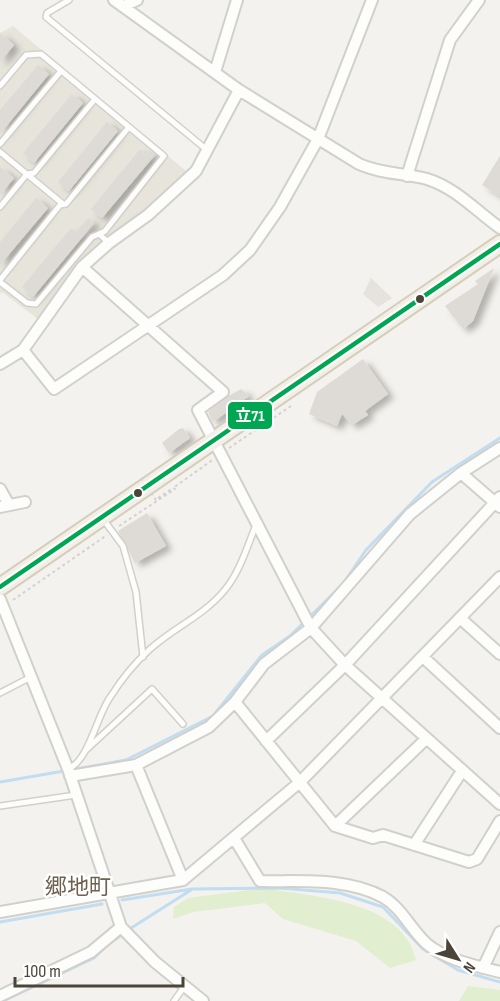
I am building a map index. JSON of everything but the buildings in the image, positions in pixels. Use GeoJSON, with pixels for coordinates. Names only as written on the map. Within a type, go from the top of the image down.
{"type":"FeatureCollection","features":[{"type":"Feature","properties":{"kind":"main road"},"geometry":{"type":"LineString","coordinates":[[0,588],[107,524],[208,444],[500,244]]}},
{"type":"Feature","properties":{"kind":"street"},"geometry":{"type":"LineString","coordinates":[[119,3],[137,0]]}},
{"type":"Feature","properties":{"kind":"street"},"geometry":{"type":"LineString","coordinates":[[215,72],[237,0]]}},
{"type":"Feature","properties":{"kind":"street"},"geometry":{"type":"LineString","coordinates":[[23,350],[54,389],[223,275],[250,250],[280,207],[318,139],[372,0]]}},
{"type":"Feature","properties":{"kind":"street"},"geometry":{"type":"LineString","coordinates":[[406,176],[450,40],[479,0]]}},
{"type":"Feature","properties":{"kind":"street"},"geometry":{"type":"LineString","coordinates":[[119,3],[239,90],[318,139],[376,172],[427,179],[445,187],[500,228]]}},
{"type":"Feature","properties":{"kind":"street"},"geometry":{"type":"LineString","coordinates":[[0,364],[23,350],[82,267],[109,243],[148,215],[196,171],[239,90]]}},
{"type":"Feature","properties":{"kind":"street"},"geometry":{"type":"LineString","coordinates":[[82,267],[223,392],[198,410],[208,444],[257,522],[308,622],[345,665],[500,804]]}},
{"type":"Feature","properties":{"kind":"street"},"geometry":{"type":"LineString","coordinates":[[69,773],[136,765],[208,727],[235,702],[264,664],[308,622],[404,521],[461,473],[500,448]]}},
{"type":"Feature","properties":{"kind":"street"},"geometry":{"type":"LineString","coordinates":[[266,741],[345,665],[498,502],[461,473]]}},
{"type":"Feature","properties":{"kind":"street"},"geometry":{"type":"LineString","coordinates":[[0,489],[5,506],[25,502]]}},
{"type":"Feature","properties":{"kind":"street"},"geometry":{"type":"LineString","coordinates":[[0,912],[183,880],[300,782],[500,577]]}},
{"type":"Feature","properties":{"kind":"street"},"geometry":{"type":"LineString","coordinates":[[5,600],[29,678],[69,773],[124,931],[184,987],[203,1001]]}},
{"type":"Feature","properties":{"kind":"street"},"geometry":{"type":"LineString","coordinates":[[460,618],[500,654]]}},
{"type":"Feature","properties":{"kind":"street"},"geometry":{"type":"LineString","coordinates":[[423,657],[500,728]]}},
{"type":"Feature","properties":{"kind":"street"},"geometry":{"type":"LineString","coordinates":[[235,702],[335,826],[373,838],[383,835],[469,862],[477,859],[500,821]]}},
{"type":"Feature","properties":{"kind":"street"},"geometry":{"type":"LineString","coordinates":[[335,826],[426,739]]}},
{"type":"Feature","properties":{"kind":"street"},"geometry":{"type":"LineString","coordinates":[[136,765],[183,880]]}},
{"type":"Feature","properties":{"kind":"street"},"geometry":{"type":"LineString","coordinates":[[414,845],[462,771]]}},
{"type":"Feature","properties":{"kind":"street"},"geometry":{"type":"LineString","coordinates":[[234,838],[260,881],[340,883],[375,894],[385,899],[411,923],[427,944],[460,960],[500,972]]}},
{"type":"Feature","properties":{"kind":"street"},"geometry":{"type":"LineString","coordinates":[[0,996],[91,952],[124,931]]}},
{"type":"Feature","properties":{"kind":"street"},"geometry":{"type":"LineString","coordinates":[[483,968],[500,932]]}},
{"type":"Feature","properties":{"kind":"lane"},"geometry":{"type":"LineString","coordinates":[[69,0],[47,13],[46,17],[208,151]]}},
{"type":"Feature","properties":{"kind":"lane"},"geometry":{"type":"LineString","coordinates":[[0,86],[26,55],[41,54],[164,156],[105,231],[92,237],[36,304],[27,303],[0,281],[60,205],[129,127]]}},
{"type":"Feature","properties":{"kind":"lane"},"geometry":{"type":"LineString","coordinates":[[0,144],[61,71]]}},
{"type":"Feature","properties":{"kind":"lane"},"geometry":{"type":"LineString","coordinates":[[0,207],[27,174],[34,173],[95,99]]}},
{"type":"Feature","properties":{"kind":"lane"},"geometry":{"type":"LineString","coordinates":[[0,152],[63,204]]}},
{"type":"Feature","properties":{"kind":"lane"},"geometry":{"type":"LineString","coordinates":[[99,234],[109,243]]}},
{"type":"Feature","properties":{"kind":"lane"},"geometry":{"type":"LineString","coordinates":[[69,773],[83,753],[109,697],[143,657],[205,611],[226,590],[240,565],[257,522]]}},
{"type":"Feature","properties":{"kind":"lane"},"geometry":{"type":"LineString","coordinates":[[107,524],[123,546],[136,592],[143,657]]}},
{"type":"Feature","properties":{"kind":"lane"},"geometry":{"type":"LineString","coordinates":[[0,693],[29,678]]}},
{"type":"Feature","properties":{"kind":"lane"},"geometry":{"type":"LineString","coordinates":[[83,753],[152,689],[183,724]]}},
{"type":"Feature","properties":{"kind":"lane"},"geometry":{"type":"LineString","coordinates":[[0,806],[76,795]]}},
{"type":"Feature","properties":{"kind":"lane"},"geometry":{"type":"LineString","coordinates":[[174,1001],[184,987]]}},
{"type":"Feature","properties":{"kind":"path"},"geometry":{"type":"LineString","coordinates":[[141,478],[156,500],[211,461],[208,444]]}},
{"type":"Feature","properties":{"kind":"path"},"geometry":{"type":"LineString","coordinates":[[5,600],[107,524],[175,489],[173,488]]}},
{"type":"Feature","properties":{"kind":"shaded area"},"geometry":{"type":"Polygon","coordinates":[[[13,26],[186,171],[143,211],[110,234],[80,262],[38,319],[2,292],[0,294],[0,33],[13,26]]]}},
{"type":"Feature","properties":{"kind":"shaded area"},"geometry":{"type":"Polygon","coordinates":[[[371,278],[392,298],[378,307],[363,294],[371,278]]]}},
{"type":"Feature","properties":{"kind":"green space"},"geometry":{"type":"Polygon","coordinates":[[[263,888],[330,899],[375,913],[394,925],[408,940],[416,960],[390,968],[356,941],[283,919],[265,903],[193,912],[173,919],[174,907],[188,898],[263,888]]]}},
{"type":"Feature","properties":{"kind":"green space"},"geometry":{"type":"Polygon","coordinates":[[[468,986],[500,990],[500,1001],[459,1001],[468,986]]]}},
{"type":"Feature","properties":{"kind":"waterway"},"geometry":{"type":"LineString","coordinates":[[71,770],[126,760],[213,716],[262,655],[290,636],[343,584],[366,550],[432,482],[500,438]]}},
{"type":"Feature","properties":{"kind":"waterway"},"geometry":{"type":"LineString","coordinates":[[0,782],[64,771]]}},
{"type":"Feature","properties":{"kind":"waterway"},"geometry":{"type":"LineString","coordinates":[[122,900],[192,889],[280,888],[340,893],[383,907],[423,949],[458,970],[500,982]]}},
{"type":"Feature","properties":{"kind":"waterway"},"geometry":{"type":"LineString","coordinates":[[128,930],[191,890]]}},
{"type":"Feature","properties":{"kind":"waterway"},"geometry":{"type":"LineString","coordinates":[[0,922],[102,904]]}},
{"type":"Feature","properties":{"kind":"waterway"},"geometry":{"type":"LineString","coordinates":[[111,942],[123,934]]}},
{"type":"Feature","properties":{"kind":"waterway"},"geometry":{"type":"LineString","coordinates":[[3,1001],[94,958],[104,948]]}},
{"type":"Feature","properties":{"kind":"transit line","name":"立71"},"geometry":{"type":"LineString","coordinates":[[0,587],[500,244]]}},
{"type":"Feature","properties":{"kind":"district","name":"郷地町"},"geometry":{"type":"Point","coordinates":[78,886]}}]}
